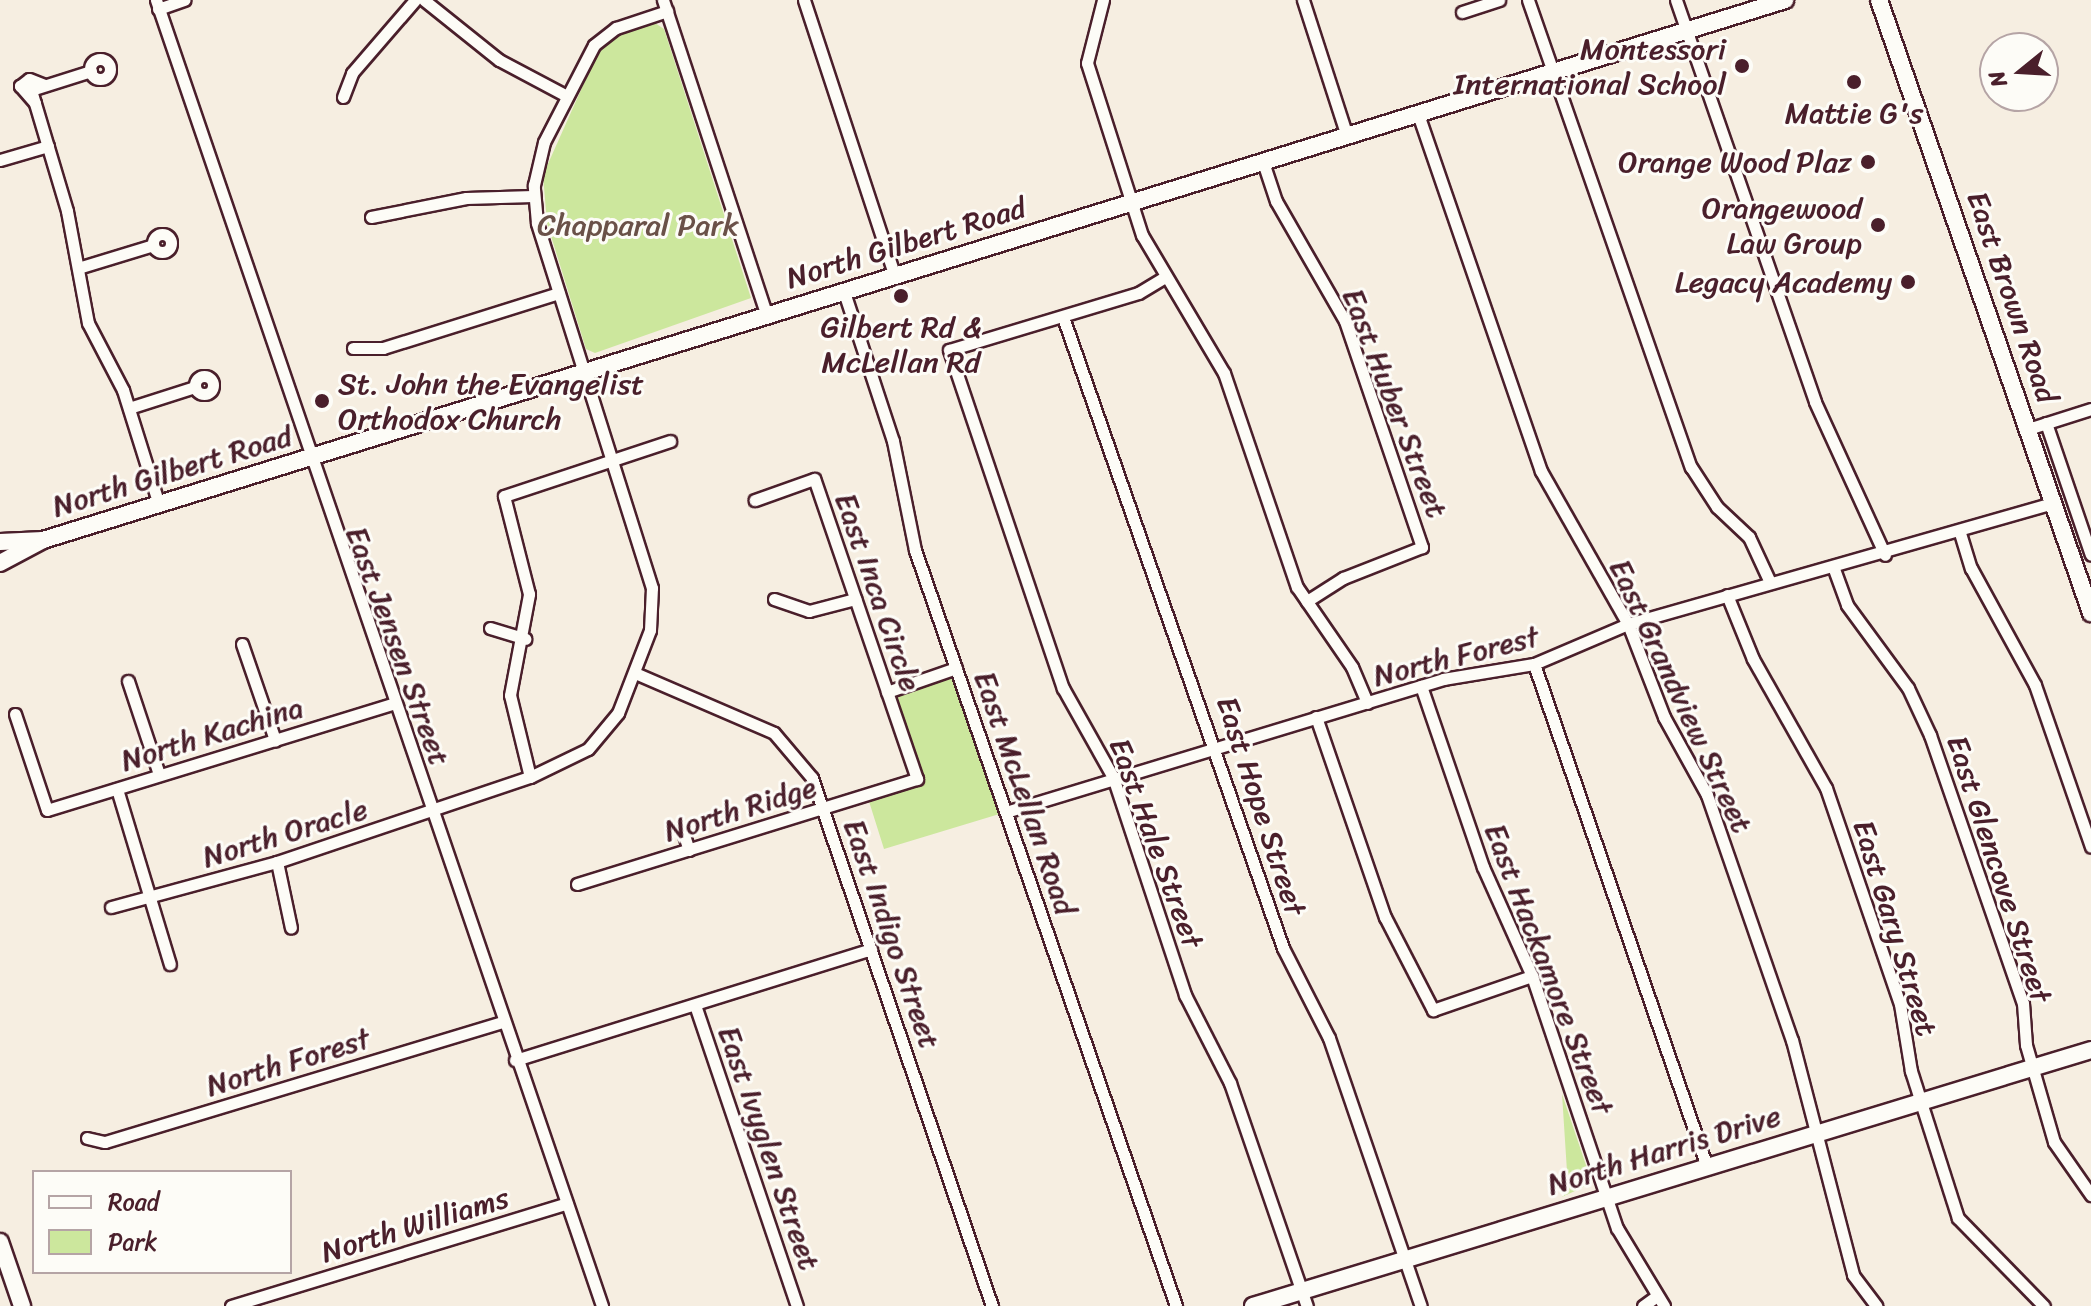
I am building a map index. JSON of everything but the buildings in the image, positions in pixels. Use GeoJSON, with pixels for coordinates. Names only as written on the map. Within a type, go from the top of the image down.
{"type":"FeatureCollection","features":[{"type":"Feature","properties":{"kind":"main road","name":"North Gilbert Road"},"geometry":{"type":"LineString","coordinates":[[0,563],[43,540],[1785,0]]}},
{"type":"Feature","properties":{"kind":"main road","name":"East Brown Road"},"geometry":{"type":"LineString","coordinates":[[1879,0],[2091,613]]}},
{"type":"Feature","properties":{"kind":"main road","name":"North Gilbert Road"},"geometry":{"type":"LineString","coordinates":[[0,542],[43,540]]}},
{"type":"Feature","properties":{"kind":"main road","name":"North Harris Drive"},"geometry":{"type":"LineString","coordinates":[[1253,1306],[1305,1298],[1404,1258],[1706,1164],[1920,1104],[2091,1050]]}},
{"type":"Feature","properties":{"kind":"main road"},"geometry":{"type":"LineString","coordinates":[[0,1242],[22,1306]]}},
{"type":"Feature","properties":{"kind":"street"},"geometry":{"type":"LineString","coordinates":[[157,4],[184,0]]}},
{"type":"Feature","properties":{"kind":"street"},"geometry":{"type":"LineString","coordinates":[[343,97],[352,73],[415,0]]}},
{"type":"Feature","properties":{"kind":"street"},"geometry":{"type":"LineString","coordinates":[[424,0],[499,60],[567,96]]}},
{"type":"Feature","properties":{"kind":"street"},"geometry":{"type":"LineString","coordinates":[[804,0],[895,276]]}},
{"type":"Feature","properties":{"kind":"street"},"geometry":{"type":"LineString","coordinates":[[1103,0],[1087,63],[1131,203],[1165,277],[1224,373],[1307,601],[1367,703]]}},
{"type":"Feature","properties":{"kind":"street"},"geometry":{"type":"LineString","coordinates":[[1303,0],[1347,136]]}},
{"type":"Feature","properties":{"kind":"street"},"geometry":{"type":"LineString","coordinates":[[1462,12],[1499,0]]}},
{"type":"Feature","properties":{"kind":"street"},"geometry":{"type":"LineString","coordinates":[[1528,0],[1691,467],[1717,507],[1749,537],[1769,580]]}},
{"type":"Feature","properties":{"kind":"street"},"geometry":{"type":"LineString","coordinates":[[1676,0],[1815,402],[1885,555]]}},
{"type":"Feature","properties":{"kind":"street","name":"East Jensen Street"},"geometry":{"type":"LineString","coordinates":[[157,4],[307,459],[602,1306]]}},
{"type":"Feature","properties":{"kind":"street"},"geometry":{"type":"LineString","coordinates":[[432,812],[530,777],[604,734],[635,673],[650,630],[652,588],[583,373],[533,196],[541,149],[600,39],[665,6],[767,316]]}},
{"type":"Feature","properties":{"kind":"street"},"geometry":{"type":"LineString","coordinates":[[91,71],[31,90],[48,146],[91,332],[129,408],[159,505]]}},
{"type":"Feature","properties":{"kind":"street","name":"East Grandview Street"},"geometry":{"type":"LineString","coordinates":[[1418,114],[1541,471],[1628,624],[1664,717],[1707,795],[1792,1040],[1813,1134],[1853,1275],[1876,1306]]}},
{"type":"Feature","properties":{"kind":"street"},"geometry":{"type":"LineString","coordinates":[[0,160],[48,146]]}},
{"type":"Feature","properties":{"kind":"street","name":"East Huber Street"},"geometry":{"type":"LineString","coordinates":[[1263,162],[1276,201],[1345,321],[1422,547],[1358,570],[1307,601]]}},
{"type":"Feature","properties":{"kind":"street"},"geometry":{"type":"LineString","coordinates":[[371,217],[466,198],[533,196]]}},
{"type":"Feature","properties":{"kind":"street"},"geometry":{"type":"LineString","coordinates":[[78,268],[153,245]]}},
{"type":"Feature","properties":{"kind":"street"},"geometry":{"type":"LineString","coordinates":[[1063,317],[1165,277]]}},
{"type":"Feature","properties":{"kind":"street","name":"East McLellan Road"},"geometry":{"type":"LineString","coordinates":[[844,292],[956,668],[1176,1306]]}},
{"type":"Feature","properties":{"kind":"street"},"geometry":{"type":"LineString","coordinates":[[353,348],[383,348],[559,293]]}},
{"type":"Feature","properties":{"kind":"street","name":"East Hale Street"},"geometry":{"type":"LineString","coordinates":[[1063,317],[949,350],[1063,688],[1113,777],[1185,995],[1230,1083],[1305,1298]]}},
{"type":"Feature","properties":{"kind":"street","name":"East Hope Street"},"geometry":{"type":"LineString","coordinates":[[1063,317],[1283,948],[1329,1038],[1421,1306]]}},
{"type":"Feature","properties":{"kind":"street"},"geometry":{"type":"LineString","coordinates":[[129,408],[195,387]]}},
{"type":"Feature","properties":{"kind":"street"},"geometry":{"type":"LineString","coordinates":[[2028,429],[2091,409]]}},
{"type":"Feature","properties":{"kind":"street","name":"East Brown Road"},"geometry":{"type":"LineString","coordinates":[[2046,423],[2091,555]]}},
{"type":"Feature","properties":{"kind":"street"},"geometry":{"type":"LineString","coordinates":[[530,777],[510,695],[525,639],[529,594],[504,496],[670,441]]}},
{"type":"Feature","properties":{"kind":"street","name":"East Inca Circle"},"geometry":{"type":"LineString","coordinates":[[755,500],[814,479],[917,779]]}},
{"type":"Feature","properties":{"kind":"street","name":"North Forest"},"geometry":{"type":"LineString","coordinates":[[1006,812],[1113,777],[1421,686],[1534,664],[1628,624],[1769,580],[1834,569],[2053,503]]}},
{"type":"Feature","properties":{"kind":"street"},"geometry":{"type":"LineString","coordinates":[[1960,533],[1971,568],[2035,685],[2091,847]]}},
{"type":"Feature","properties":{"kind":"street","name":"East Glencove Street"},"geometry":{"type":"LineString","coordinates":[[1834,569],[1847,605],[1908,688],[1930,735],[2023,1003],[2031,1068],[2054,1142],[2091,1195]]}},
{"type":"Feature","properties":{"kind":"street","name":"East Gary Street"},"geometry":{"type":"LineString","coordinates":[[1727,595],[1753,659],[1826,788],[1900,1004],[1920,1104],[1958,1218],[2044,1306]]}},
{"type":"Feature","properties":{"kind":"street"},"geometry":{"type":"LineString","coordinates":[[774,599],[809,611],[855,599]]}},
{"type":"Feature","properties":{"kind":"street"},"geometry":{"type":"LineString","coordinates":[[490,628],[525,639]]}},
{"type":"Feature","properties":{"kind":"street"},"geometry":{"type":"LineString","coordinates":[[242,644],[275,740]]}},
{"type":"Feature","properties":{"kind":"street"},"geometry":{"type":"LineString","coordinates":[[1534,664],[1706,1164]]}},
{"type":"Feature","properties":{"kind":"street"},"geometry":{"type":"LineString","coordinates":[[887,692],[956,668]]}},
{"type":"Feature","properties":{"kind":"street","name":"East Indigo Street"},"geometry":{"type":"LineString","coordinates":[[635,673],[774,733],[797,754],[824,809],[992,1306]]}},
{"type":"Feature","properties":{"kind":"street"},"geometry":{"type":"LineString","coordinates":[[128,681],[159,774]]}},
{"type":"Feature","properties":{"kind":"street","name":"East Hackamore Street"},"geometry":{"type":"LineString","coordinates":[[1421,686],[1483,867],[1532,976],[1606,1197],[1661,1301]]}},
{"type":"Feature","properties":{"kind":"street","name":"North Kachina"},"geometry":{"type":"LineString","coordinates":[[15,714],[47,810],[391,704]]}},
{"type":"Feature","properties":{"kind":"street"},"geometry":{"type":"LineString","coordinates":[[1316,717],[1385,917],[1433,1010],[1532,976]]}},
{"type":"Feature","properties":{"kind":"street","name":"North Ridge"},"geometry":{"type":"LineString","coordinates":[[577,884],[917,779]]}},
{"type":"Feature","properties":{"kind":"street"},"geometry":{"type":"LineString","coordinates":[[117,789],[170,964]]}},
{"type":"Feature","properties":{"kind":"street","name":"North Oracle"},"geometry":{"type":"LineString","coordinates":[[111,907],[152,899],[432,812]]}},
{"type":"Feature","properties":{"kind":"street"},"geometry":{"type":"LineString","coordinates":[[682,829],[689,850]]}},
{"type":"Feature","properties":{"kind":"street"},"geometry":{"type":"LineString","coordinates":[[277,862],[291,928]]}},
{"type":"Feature","properties":{"kind":"street"},"geometry":{"type":"LineString","coordinates":[[515,1060],[871,949]]}},
{"type":"Feature","properties":{"kind":"street","name":"East Ivyglen Street"},"geometry":{"type":"LineString","coordinates":[[695,1005],[797,1306]]}},
{"type":"Feature","properties":{"kind":"street","name":"North Forest"},"geometry":{"type":"LineString","coordinates":[[87,1138],[105,1142],[502,1022]]}},
{"type":"Feature","properties":{"kind":"street","name":"North Williams"},"geometry":{"type":"LineString","coordinates":[[231,1306],[567,1203]]}},
{"type":"Feature","properties":{"kind":"street"},"geometry":{"type":"LineString","coordinates":[[1643,1306],[1661,1301]]}},
{"type":"Feature","properties":{"kind":"green space","name":"Chapparal Park"},"geometry":{"type":"Polygon","coordinates":[[[655,23],[664,29],[751,298],[595,353],[586,349],[547,223],[543,175],[597,54],[615,37],[655,23]]]}},
{"type":"Feature","properties":{"kind":"green space"},"geometry":{"type":"Polygon","coordinates":[[[956,668],[1006,812],[884,849],[867,795],[917,779],[887,692],[956,668]]]}},
{"type":"Feature","properties":{"kind":"green space"},"geometry":{"type":"Polygon","coordinates":[[[1562,1094],[1592,1183],[1562,1197],[1568,1187],[1562,1094]]]}},
{"type":"Feature","properties":{"kind":"place","name":"Montessori International School"},"geometry":{"type":"Point","coordinates":[1742,66]}},
{"type":"Feature","properties":{"kind":"place","name":"Mattie G's"},"geometry":{"type":"Point","coordinates":[1854,82]}},
{"type":"Feature","properties":{"kind":"place","name":"Orange Wood Plaz"},"geometry":{"type":"Point","coordinates":[1868,162]}},
{"type":"Feature","properties":{"kind":"place","name":"Orangewood Law Group"},"geometry":{"type":"Point","coordinates":[1878,225]}},
{"type":"Feature","properties":{"kind":"place","name":"Legacy Academy"},"geometry":{"type":"Point","coordinates":[1908,282]}},
{"type":"Feature","properties":{"kind":"place","name":"Gilbert Rd & McLellan Rd"},"geometry":{"type":"Point","coordinates":[901,296]}},
{"type":"Feature","properties":{"kind":"place","name":"St. John the Evangelist Orthodox Church"},"geometry":{"type":"Point","coordinates":[322,401]}}]}
